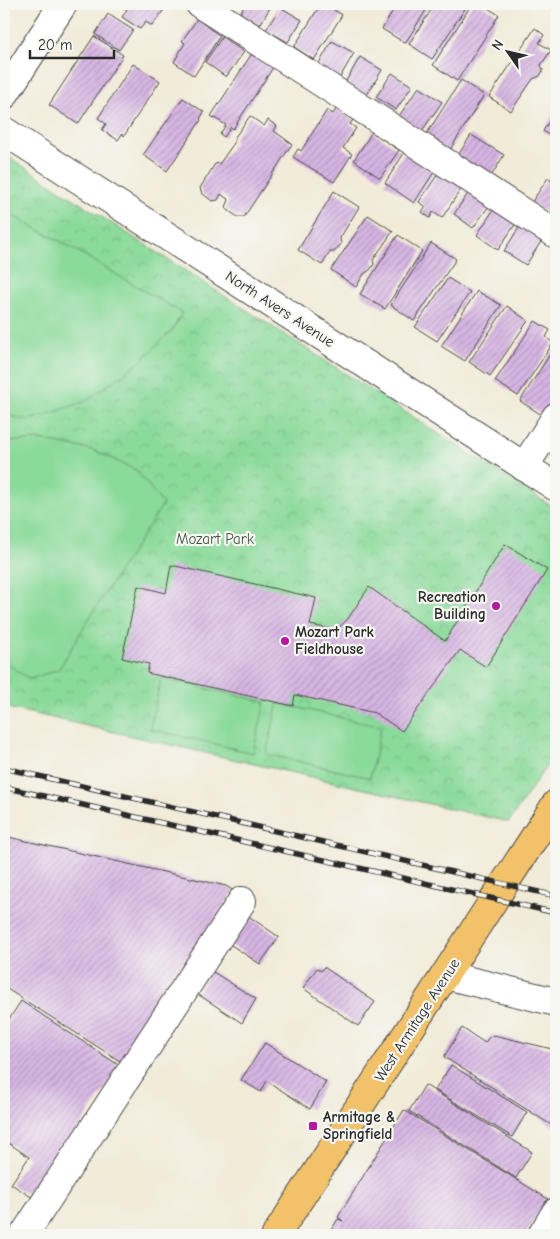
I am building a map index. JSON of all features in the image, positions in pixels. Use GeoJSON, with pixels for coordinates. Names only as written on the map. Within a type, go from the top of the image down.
{"type":"FeatureCollection","features":[{"type":"Feature","properties":{"kind":"main road","name":"West Armitage Avenue"},"geometry":{"type":"LineString","coordinates":[[276,1235],[556,804]]}},
{"type":"Feature","properties":{"kind":"street"},"geometry":{"type":"LineString","coordinates":[[4,95],[63,4]]}},
{"type":"Feature","properties":{"kind":"street"},"geometry":{"type":"LineString","coordinates":[[200,4],[556,234]]}},
{"type":"Feature","properties":{"kind":"street","name":"North Avers Avenue"},"geometry":{"type":"LineString","coordinates":[[4,131],[556,487]]}},
{"type":"Feature","properties":{"kind":"street"},"geometry":{"type":"LineString","coordinates":[[524,467],[556,416]]}},
{"type":"Feature","properties":{"kind":"street"},"geometry":{"type":"LineString","coordinates":[[24,1235],[242,900]]}},
{"type":"Feature","properties":{"kind":"street"},"geometry":{"type":"LineString","coordinates":[[445,975],[556,1002]]}},
{"type":"Feature","properties":{"kind":"green space","name":"Mozart Park"},"geometry":{"type":"Polygon","coordinates":[[[4,154],[556,509],[556,752],[509,822],[4,707],[4,154]]]}},
{"type":"Feature","properties":{"kind":"green space"},"geometry":{"type":"Polygon","coordinates":[[[4,212],[60,241],[182,313],[173,329],[140,362],[84,402],[29,420],[4,415],[4,212]]]}},
{"type":"Feature","properties":{"kind":"green space"},"geometry":{"type":"Polygon","coordinates":[[[40,440],[93,450],[136,470],[163,504],[96,607],[59,669],[30,679],[4,662],[4,442],[40,440]]]}},
{"type":"Feature","properties":{"kind":"green space"},"geometry":{"type":"Polygon","coordinates":[[[161,678],[265,702],[253,753],[150,729],[161,678]]]}},
{"type":"Feature","properties":{"kind":"green space"},"geometry":{"type":"Polygon","coordinates":[[[278,703],[381,727],[370,778],[266,754],[278,703]]]}},
{"type":"Feature","properties":{"kind":"building"},"geometry":{"type":"Polygon","coordinates":[[[118,4],[168,4],[152,26],[146,22],[140,29],[122,17],[127,10],[118,4]]]}},
{"type":"Feature","properties":{"kind":"building"},"geometry":{"type":"Polygon","coordinates":[[[245,4],[272,4],[260,25],[240,14],[245,4]]]}},
{"type":"Feature","properties":{"kind":"building"},"geometry":{"type":"Polygon","coordinates":[[[321,4],[325,4],[342,15],[314,60],[294,47],[321,4]]]}},
{"type":"Feature","properties":{"kind":"building"},"geometry":{"type":"Polygon","coordinates":[[[397,4],[430,4],[405,43],[382,29],[397,4]]]}},
{"type":"Feature","properties":{"kind":"building"},"geometry":{"type":"Polygon","coordinates":[[[435,4],[468,4],[432,59],[409,44],[435,4]]]}},
{"type":"Feature","properties":{"kind":"building"},"geometry":{"type":"Polygon","coordinates":[[[472,4],[481,4],[499,15],[457,81],[433,65],[472,4]]]}},
{"type":"Feature","properties":{"kind":"building"},"geometry":{"type":"Polygon","coordinates":[[[280,7],[302,20],[288,42],[266,30],[280,7]]]}},
{"type":"Feature","properties":{"kind":"building"},"geometry":{"type":"Polygon","coordinates":[[[108,14],[133,30],[119,50],[95,34],[108,14]]]}},
{"type":"Feature","properties":{"kind":"building"},"geometry":{"type":"Polygon","coordinates":[[[197,19],[220,36],[194,76],[174,62],[185,43],[182,41],[197,19]]]}},
{"type":"Feature","properties":{"kind":"building"},"geometry":{"type":"Polygon","coordinates":[[[535,28],[544,35],[539,43],[551,50],[541,65],[543,70],[540,76],[533,79],[511,111],[489,97],[535,28]]]}},
{"type":"Feature","properties":{"kind":"building"},"geometry":{"type":"Polygon","coordinates":[[[94,36],[123,55],[78,124],[49,105],[94,36]]]}},
{"type":"Feature","properties":{"kind":"building"},"geometry":{"type":"Polygon","coordinates":[[[222,37],[244,52],[226,77],[205,62],[222,37]]]}},
{"type":"Feature","properties":{"kind":"building"},"geometry":{"type":"Polygon","coordinates":[[[332,41],[354,53],[339,79],[317,67],[332,41]]]}},
{"type":"Feature","properties":{"kind":"building"},"geometry":{"type":"Polygon","coordinates":[[[253,52],[274,66],[233,129],[231,127],[224,137],[220,134],[226,125],[211,116],[253,52]]]}},
{"type":"Feature","properties":{"kind":"building"},"geometry":{"type":"Polygon","coordinates":[[[360,57],[382,70],[367,95],[345,83],[360,57]]]}},
{"type":"Feature","properties":{"kind":"building"},"geometry":{"type":"Polygon","coordinates":[[[133,64],[160,81],[124,136],[122,134],[118,140],[102,130],[106,124],[98,118],[133,64]]]}},
{"type":"Feature","properties":{"kind":"building"},"geometry":{"type":"Polygon","coordinates":[[[392,73],[412,86],[396,110],[376,97],[392,73]]]}},
{"type":"Feature","properties":{"kind":"building"},"geometry":{"type":"Polygon","coordinates":[[[461,80],[484,95],[448,153],[424,138],[461,80]]]}},
{"type":"Feature","properties":{"kind":"building"},"geometry":{"type":"Polygon","coordinates":[[[419,87],[442,102],[422,131],[399,116],[419,87]]]}},
{"type":"Feature","properties":{"kind":"building"},"geometry":{"type":"Polygon","coordinates":[[[183,98],[204,112],[201,120],[167,171],[143,155],[183,98]]]}},
{"type":"Feature","properties":{"kind":"building"},"geometry":{"type":"Polygon","coordinates":[[[337,108],[353,120],[350,124],[356,128],[343,148],[352,154],[334,182],[293,157],[298,149],[301,151],[327,110],[333,114],[337,108]]]}},
{"type":"Feature","properties":{"kind":"building"},"geometry":{"type":"Polygon","coordinates":[[[556,110],[556,140],[543,131],[556,110]]]}},
{"type":"Feature","properties":{"kind":"building"},"geometry":{"type":"Polygon","coordinates":[[[250,116],[264,126],[268,120],[277,126],[274,131],[292,144],[244,217],[238,217],[226,207],[229,200],[221,194],[218,200],[212,201],[202,193],[200,188],[215,164],[220,163],[234,143],[235,137],[250,116]]]}},
{"type":"Feature","properties":{"kind":"building"},"geometry":{"type":"Polygon","coordinates":[[[372,132],[399,150],[380,178],[354,160],[372,132]]]}},
{"type":"Feature","properties":{"kind":"building"},"geometry":{"type":"Polygon","coordinates":[[[471,135],[504,155],[490,178],[457,157],[471,135]]]}},
{"type":"Feature","properties":{"kind":"building"},"geometry":{"type":"Polygon","coordinates":[[[406,150],[436,169],[414,203],[385,183],[406,150]]]}},
{"type":"Feature","properties":{"kind":"building"},"geometry":{"type":"Polygon","coordinates":[[[440,171],[463,186],[442,218],[433,212],[430,218],[422,212],[426,207],[419,202],[440,171]]]}},
{"type":"Feature","properties":{"kind":"building"},"geometry":{"type":"Polygon","coordinates":[[[548,178],[556,184],[556,210],[551,217],[531,203],[548,178]]]}},
{"type":"Feature","properties":{"kind":"building"},"geometry":{"type":"Polygon","coordinates":[[[334,191],[359,207],[340,238],[341,244],[334,252],[330,252],[322,265],[298,250],[334,191]]]}},
{"type":"Feature","properties":{"kind":"building"},"geometry":{"type":"Polygon","coordinates":[[[469,192],[489,206],[473,228],[454,214],[469,192]]]}},
{"type":"Feature","properties":{"kind":"building"},"geometry":{"type":"Polygon","coordinates":[[[494,209],[516,223],[498,250],[477,235],[494,209]]]}},
{"type":"Feature","properties":{"kind":"building"},"geometry":{"type":"Polygon","coordinates":[[[368,215],[393,231],[373,260],[374,264],[364,274],[356,287],[331,270],[368,215]]]}},
{"type":"Feature","properties":{"kind":"building"},"geometry":{"type":"Polygon","coordinates":[[[520,226],[542,240],[526,265],[504,251],[520,226]]]}},
{"type":"Feature","properties":{"kind":"building"},"geometry":{"type":"Polygon","coordinates":[[[398,235],[422,251],[385,309],[360,294],[398,235]]]}},
{"type":"Feature","properties":{"kind":"building"},"geometry":{"type":"Polygon","coordinates":[[[431,243],[456,259],[414,321],[391,305],[431,243]]]}},
{"type":"Feature","properties":{"kind":"building"},"geometry":{"type":"Polygon","coordinates":[[[448,278],[470,292],[437,341],[415,327],[448,278]]]}},
{"type":"Feature","properties":{"kind":"building"},"geometry":{"type":"Polygon","coordinates":[[[477,291],[501,305],[465,361],[441,346],[477,291]]]}},
{"type":"Feature","properties":{"kind":"building"},"geometry":{"type":"Polygon","coordinates":[[[507,306],[528,321],[490,376],[469,362],[507,306]]]}},
{"type":"Feature","properties":{"kind":"building"},"geometry":{"type":"Polygon","coordinates":[[[535,321],[550,330],[546,337],[553,343],[518,396],[495,381],[535,321]]]}},
{"type":"Feature","properties":{"kind":"building"},"geometry":{"type":"Polygon","coordinates":[[[556,345],[556,400],[545,417],[520,401],[556,345]]]}},
{"type":"Feature","properties":{"kind":"building","name":"Mozart Park Fieldhouse"},"geometry":{"type":"Polygon","coordinates":[[[505,544],[547,570],[486,667],[460,650],[402,731],[375,713],[295,695],[293,706],[147,673],[149,664],[122,658],[138,586],[166,593],[171,565],[316,598],[310,625],[336,630],[347,620],[369,587],[445,641],[505,544]]]}},
{"type":"Feature","properties":{"kind":"building"},"geometry":{"type":"Polygon","coordinates":[[[4,836],[226,886],[234,891],[123,1063],[4,987],[4,836]]]}},
{"type":"Feature","properties":{"kind":"building"},"geometry":{"type":"Polygon","coordinates":[[[247,915],[279,937],[260,964],[228,943],[247,915]]]}},
{"type":"Feature","properties":{"kind":"building"},"geometry":{"type":"Polygon","coordinates":[[[324,967],[375,1002],[358,1026],[303,988],[317,968],[321,971],[324,967]]]}},
{"type":"Feature","properties":{"kind":"building"},"geometry":{"type":"Polygon","coordinates":[[[210,970],[256,999],[242,1023],[196,993],[210,970]]]}},
{"type":"Feature","properties":{"kind":"building"},"geometry":{"type":"Polygon","coordinates":[[[21,1001],[120,1066],[33,1198],[11,1184],[29,1157],[4,1140],[4,1027],[21,1001]]]}},
{"type":"Feature","properties":{"kind":"building"},"geometry":{"type":"Polygon","coordinates":[[[462,1028],[485,1043],[489,1037],[494,1035],[556,1050],[556,1128],[444,1057],[462,1028]]]}},
{"type":"Feature","properties":{"kind":"building"},"geometry":{"type":"Polygon","coordinates":[[[265,1043],[326,1082],[310,1109],[267,1081],[261,1092],[241,1080],[265,1043]]]}},
{"type":"Feature","properties":{"kind":"building"},"geometry":{"type":"Polygon","coordinates":[[[451,1065],[527,1112],[512,1137],[435,1090],[451,1065]]]}},
{"type":"Feature","properties":{"kind":"building"},"geometry":{"type":"Polygon","coordinates":[[[425,1085],[532,1152],[516,1178],[409,1111],[425,1085]]]}},
{"type":"Feature","properties":{"kind":"building"},"geometry":{"type":"Polygon","coordinates":[[[404,1110],[548,1199],[525,1235],[366,1235],[361,1232],[359,1235],[328,1235],[338,1219],[343,1221],[338,1217],[404,1110]]]}},
{"type":"Feature","properties":{"kind":"railway"},"geometry":{"type":"LineString","coordinates":[[4,768],[556,896]]}},
{"type":"Feature","properties":{"kind":"railway"},"geometry":{"type":"LineString","coordinates":[[4,787],[556,913]]}},
{"type":"Feature","properties":{"kind":"place","name":"Recreation Building"},"geometry":{"type":"Point","coordinates":[496,606]}},
{"type":"Feature","properties":{"kind":"place","name":"Mozart Park Fieldhouse"},"geometry":{"type":"Point","coordinates":[285,641]}},
{"type":"Feature","properties":{"kind":"place","name":"Armitage & Springfield"},"geometry":{"type":"Point","coordinates":[313,1126]}}]}
